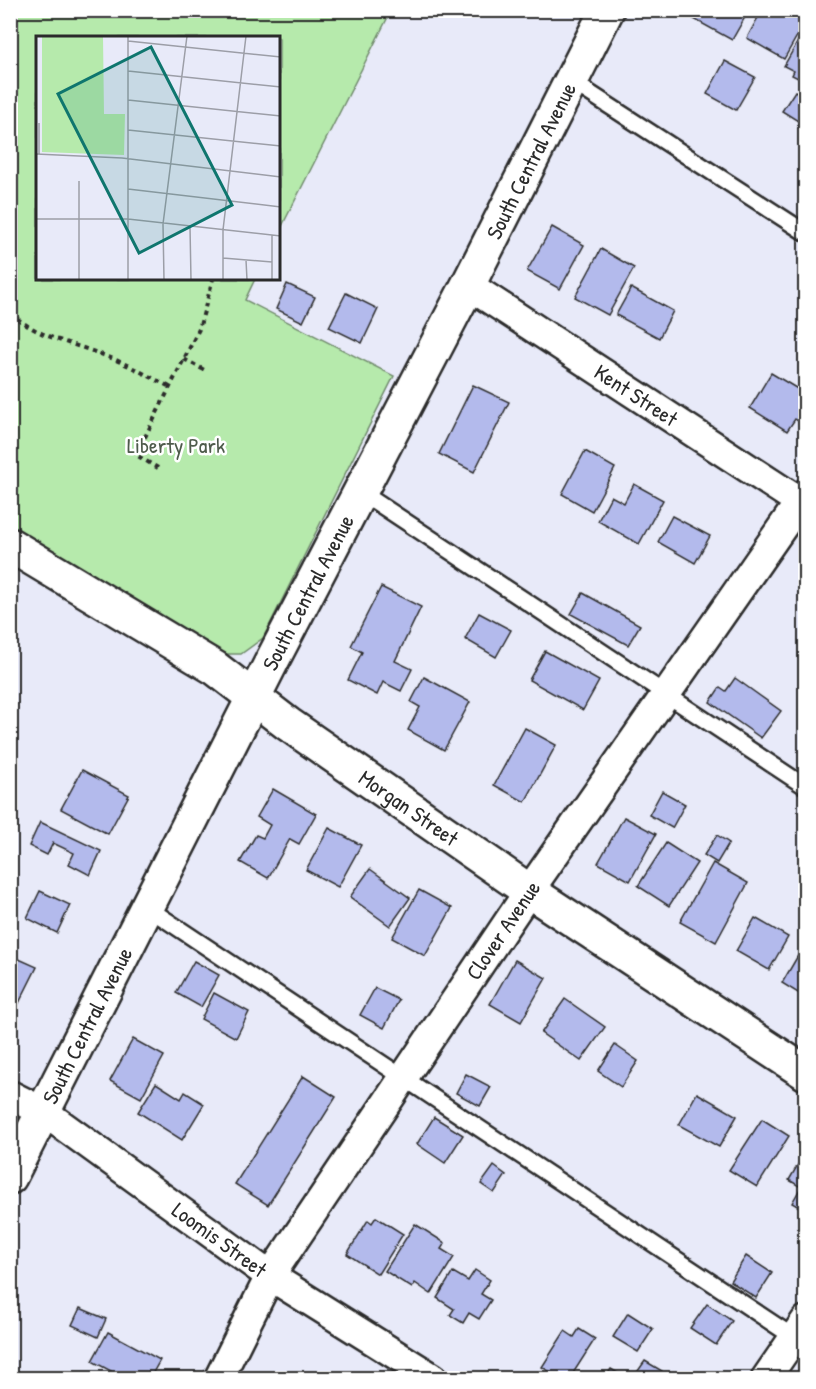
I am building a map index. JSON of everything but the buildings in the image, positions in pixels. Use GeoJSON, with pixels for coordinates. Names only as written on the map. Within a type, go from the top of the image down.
{"type":"FeatureCollection","features":[{"type":"Feature","properties":{"kind":"main road","name":"South Central Avenue"},"geometry":{"type":"LineString","coordinates":[[10,1177],[253,697],[468,285],[607,10]]}},
{"type":"Feature","properties":{"kind":"main road","name":"Morgan Street"},"geometry":{"type":"LineString","coordinates":[[10,545],[215,668],[288,724],[529,891],[806,1073]]}},
{"type":"Feature","properties":{"kind":"street","name":"Kent Street"},"geometry":{"type":"LineString","coordinates":[[468,285],[804,500]]}},
{"type":"Feature","properties":{"kind":"street","name":"Clover Avenue"},"geometry":{"type":"LineString","coordinates":[[219,1378],[270,1276],[529,891],[804,500]]}},
{"type":"Feature","properties":{"kind":"street","name":"Loomis Street"},"geometry":{"type":"LineString","coordinates":[[10,1095],[44,1112],[270,1276],[434,1378]]}},
{"type":"Feature","properties":{"kind":"street"},"geometry":{"type":"LineString","coordinates":[[766,1378],[802,1334]]}},
{"type":"Feature","properties":{"kind":"lane"},"geometry":{"type":"LineString","coordinates":[[571,81],[806,233]]}},
{"type":"Feature","properties":{"kind":"lane"},"geometry":{"type":"LineString","coordinates":[[360,492],[806,787]]}},
{"type":"Feature","properties":{"kind":"lane"},"geometry":{"type":"LineString","coordinates":[[148,908],[404,1078],[802,1334]]}},
{"type":"Feature","properties":{"kind":"path"},"geometry":{"type":"LineString","coordinates":[[158,468],[136,455],[200,329],[213,280]]}},
{"type":"Feature","properties":{"kind":"path"},"geometry":{"type":"LineString","coordinates":[[10,313],[27,327],[57,341],[104,355],[170,387]]}},
{"type":"Feature","properties":{"kind":"path"},"geometry":{"type":"LineString","coordinates":[[184,359],[206,371]]}},
{"type":"Feature","properties":{"kind":"green space","name":"Liberty Park"},"geometry":{"type":"Polygon","coordinates":[[[10,11],[391,11],[280,230],[280,36],[36,36],[36,280],[255,280],[245,300],[394,376],[263,638],[241,654],[212,654],[11,532],[10,11]]]}}]}
